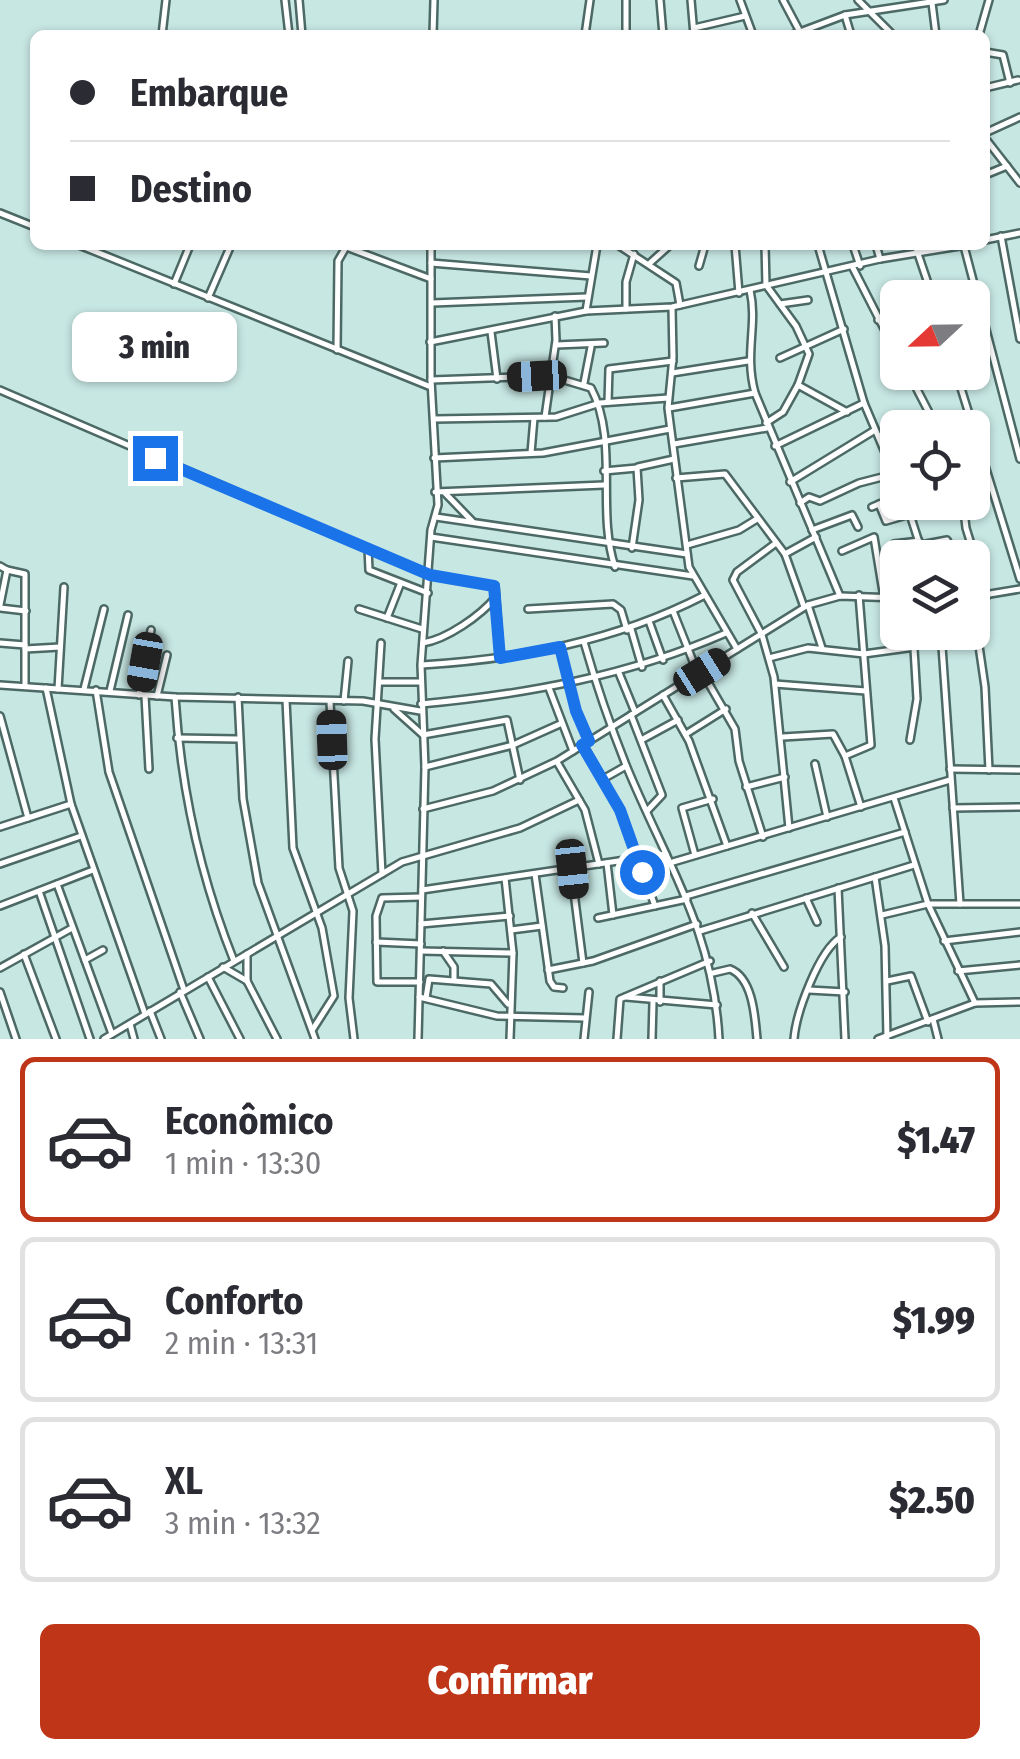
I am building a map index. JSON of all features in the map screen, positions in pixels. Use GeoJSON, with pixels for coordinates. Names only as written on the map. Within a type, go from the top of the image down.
{"type":"FeatureCollection","features":[{"type":"Feature","properties":{"kind":"street"},"geometry":{"type":"LineString","coordinates":[[163,30],[166,0]]}},
{"type":"Feature","properties":{"kind":"street"},"geometry":{"type":"LineString","coordinates":[[285,0],[288,30]]}},
{"type":"Feature","properties":{"kind":"street"},"geometry":{"type":"LineString","coordinates":[[299,0],[302,30]]}},
{"type":"Feature","properties":{"kind":"street"},"geometry":{"type":"LineString","coordinates":[[434,0],[434,30]]}},
{"type":"Feature","properties":{"kind":"street"},"geometry":{"type":"LineString","coordinates":[[586,30],[590,0]]}},
{"type":"Feature","properties":{"kind":"street"},"geometry":{"type":"LineString","coordinates":[[626,0],[626,30]]}},
{"type":"Feature","properties":{"kind":"street"},"geometry":{"type":"LineString","coordinates":[[660,0],[663,30]]}},
{"type":"Feature","properties":{"kind":"street"},"geometry":{"type":"LineString","coordinates":[[692,0],[694,30]]}},
{"type":"Feature","properties":{"kind":"street"},"geometry":{"type":"LineString","coordinates":[[740,0],[751,30]]}},
{"type":"Feature","properties":{"kind":"street"},"geometry":{"type":"LineString","coordinates":[[782,0],[798,30]]}},
{"type":"Feature","properties":{"kind":"street"},"geometry":{"type":"LineString","coordinates":[[858,0],[888,30]]}},
{"type":"Feature","properties":{"kind":"street"},"geometry":{"type":"LineString","coordinates":[[810,30],[846,15],[944,0]]}},
{"type":"Feature","properties":{"kind":"street"},"geometry":{"type":"LineString","coordinates":[[980,30],[988,0]]}},
{"type":"Feature","properties":{"kind":"street"},"geometry":{"type":"LineString","coordinates":[[932,2],[935,30]]}},
{"type":"Feature","properties":{"kind":"street"},"geometry":{"type":"LineString","coordinates":[[846,15],[850,30]]}},
{"type":"Feature","properties":{"kind":"street"},"geometry":{"type":"LineString","coordinates":[[697,30],[745,16]]}},
{"type":"Feature","properties":{"kind":"street"},"geometry":{"type":"LineString","coordinates":[[990,52],[1001,52],[1014,82]]}},
{"type":"Feature","properties":{"kind":"street"},"geometry":{"type":"LineString","coordinates":[[990,133],[1020,117]]}},
{"type":"Feature","properties":{"kind":"street"},"geometry":{"type":"LineString","coordinates":[[990,143],[1020,183]]}},
{"type":"Feature","properties":{"kind":"street"},"geometry":{"type":"LineString","coordinates":[[990,173],[1007,166]]}},
{"type":"Feature","properties":{"kind":"street"},"geometry":{"type":"LineString","coordinates":[[0,213],[30,225]]}},
{"type":"Feature","properties":{"kind":"street"},"geometry":{"type":"LineString","coordinates":[[990,239],[1020,234]]}},
{"type":"Feature","properties":{"kind":"street"},"geometry":{"type":"LineString","coordinates":[[1001,236],[1020,339]]}},
{"type":"Feature","properties":{"kind":"street"},"geometry":{"type":"LineString","coordinates":[[91,250],[431,384],[551,376],[594,390],[603,439],[607,544],[614,566]]}},
{"type":"Feature","properties":{"kind":"street"},"geometry":{"type":"LineString","coordinates":[[174,284],[188,250]]}},
{"type":"Feature","properties":{"kind":"street"},"geometry":{"type":"LineString","coordinates":[[208,298],[229,250]]}},
{"type":"Feature","properties":{"kind":"street"},"geometry":{"type":"LineString","coordinates":[[337,350],[338,261],[342,250]]}},
{"type":"Feature","properties":{"kind":"street"},"geometry":{"type":"LineString","coordinates":[[354,250],[431,280]]}},
{"type":"Feature","properties":{"kind":"street"},"geometry":{"type":"LineString","coordinates":[[422,998],[425,767],[420,665],[436,517],[431,250]]}},
{"type":"Feature","properties":{"kind":"street"},"geometry":{"type":"LineString","coordinates":[[586,311],[596,250]]}},
{"type":"Feature","properties":{"kind":"street"},"geometry":{"type":"LineString","coordinates":[[627,250],[676,284],[680,305]]}},
{"type":"Feature","properties":{"kind":"street"},"geometry":{"type":"LineString","coordinates":[[649,264],[664,250]]}},
{"type":"Feature","properties":{"kind":"street"},"geometry":{"type":"LineString","coordinates":[[699,266],[704,250]]}},
{"type":"Feature","properties":{"kind":"street"},"geometry":{"type":"LineString","coordinates":[[735,250],[739,293]]}},
{"type":"Feature","properties":{"kind":"street"},"geometry":{"type":"LineString","coordinates":[[674,444],[766,426],[783,412],[809,362],[806,346],[790,316],[766,285],[766,250]]}},
{"type":"Feature","properties":{"kind":"street"},"geometry":{"type":"LineString","coordinates":[[820,250],[830,273],[864,403],[880,440]]}},
{"type":"Feature","properties":{"kind":"street"},"geometry":{"type":"LineString","coordinates":[[854,250],[880,324]]}},
{"type":"Feature","properties":{"kind":"street"},"geometry":{"type":"LineString","coordinates":[[877,250],[880,259]]}},
{"type":"Feature","properties":{"kind":"street"},"geometry":{"type":"LineString","coordinates":[[430,342],[586,311],[672,307],[857,267],[912,250]]}},
{"type":"Feature","properties":{"kind":"street"},"geometry":{"type":"LineString","coordinates":[[916,250],[926,280]]}},
{"type":"Feature","properties":{"kind":"street"},"geometry":{"type":"LineString","coordinates":[[966,250],[1020,455]]}},
{"type":"Feature","properties":{"kind":"street"},"geometry":{"type":"LineString","coordinates":[[626,309],[626,282],[634,254]]}},
{"type":"Feature","properties":{"kind":"street"},"geometry":{"type":"LineString","coordinates":[[431,263],[591,276]]}},
{"type":"Feature","properties":{"kind":"street"},"geometry":{"type":"LineString","coordinates":[[750,290],[753,314],[748,360],[755,394],[840,596]]}},
{"type":"Feature","properties":{"kind":"street"},"geometry":{"type":"LineString","coordinates":[[1011,292],[1020,293]]}},
{"type":"Feature","properties":{"kind":"street"},"geometry":{"type":"LineString","coordinates":[[432,302],[587,297]]}},
{"type":"Feature","properties":{"kind":"street"},"geometry":{"type":"LineString","coordinates":[[777,304],[808,300]]}},
{"type":"Feature","properties":{"kind":"street"},"geometry":{"type":"LineString","coordinates":[[672,307],[673,361],[668,408],[687,554],[703,596],[737,649]]}},
{"type":"Feature","properties":{"kind":"street"},"geometry":{"type":"LineString","coordinates":[[545,417],[556,345],[555,316]]}},
{"type":"Feature","properties":{"kind":"street"},"geometry":{"type":"LineString","coordinates":[[780,358],[844,330]]}},
{"type":"Feature","properties":{"kind":"street"},"geometry":{"type":"LineString","coordinates":[[491,331],[497,379]]}},
{"type":"Feature","properties":{"kind":"street"},"geometry":{"type":"LineString","coordinates":[[556,345],[604,344]]}},
{"type":"Feature","properties":{"kind":"street"},"geometry":{"type":"LineString","coordinates":[[584,384],[590,347]]}},
{"type":"Feature","properties":{"kind":"street"},"geometry":{"type":"LineString","coordinates":[[672,373],[748,360]]}},
{"type":"Feature","properties":{"kind":"street"},"geometry":{"type":"LineString","coordinates":[[608,402],[608,369],[673,361]]}},
{"type":"Feature","properties":{"kind":"street"},"geometry":{"type":"LineString","coordinates":[[798,385],[847,412]]}},
{"type":"Feature","properties":{"kind":"street"},"geometry":{"type":"LineString","coordinates":[[0,390],[430,575],[488,583],[498,595],[500,658]]}},
{"type":"Feature","properties":{"kind":"street"},"geometry":{"type":"LineString","coordinates":[[962,390],[1020,579]]}},
{"type":"Feature","properties":{"kind":"street"},"geometry":{"type":"LineString","coordinates":[[668,408],[755,394]]}},
{"type":"Feature","properties":{"kind":"street"},"geometry":{"type":"LineString","coordinates":[[434,419],[565,416],[608,402],[669,398]]}},
{"type":"Feature","properties":{"kind":"street"},"geometry":{"type":"LineString","coordinates":[[775,446],[864,403]]}},
{"type":"Feature","properties":{"kind":"street"},"geometry":{"type":"LineString","coordinates":[[531,453],[534,418]]}},
{"type":"Feature","properties":{"kind":"street"},"geometry":{"type":"LineString","coordinates":[[434,458],[531,453],[670,430]]}},
{"type":"Feature","properties":{"kind":"street"},"geometry":{"type":"LineString","coordinates":[[790,482],[880,432]]}},
{"type":"Feature","properties":{"kind":"street"},"geometry":{"type":"LineString","coordinates":[[604,471],[674,459]]}},
{"type":"Feature","properties":{"kind":"street"},"geometry":{"type":"LineString","coordinates":[[632,548],[639,500],[637,468]]}},
{"type":"Feature","properties":{"kind":"street"},"geometry":{"type":"LineString","coordinates":[[676,478],[723,472],[785,554],[822,648]]}},
{"type":"Feature","properties":{"kind":"street"},"geometry":{"type":"LineString","coordinates":[[800,503],[810,497],[820,502],[858,482],[880,477]]}},
{"type":"Feature","properties":{"kind":"street"},"geometry":{"type":"LineString","coordinates":[[435,492],[604,485]]}},
{"type":"Feature","properties":{"kind":"street"},"geometry":{"type":"LineString","coordinates":[[445,493],[474,523]]}},
{"type":"Feature","properties":{"kind":"street"},"geometry":{"type":"LineString","coordinates":[[785,554],[852,515],[858,527]]}},
{"type":"Feature","properties":{"kind":"street"},"geometry":{"type":"LineString","coordinates":[[436,517],[687,554]]}},
{"type":"Feature","properties":{"kind":"street"},"geometry":{"type":"LineString","coordinates":[[686,546],[740,530],[757,519]]}},
{"type":"Feature","properties":{"kind":"street"},"geometry":{"type":"LineString","coordinates":[[431,538],[693,576]]}},
{"type":"Feature","properties":{"kind":"street"},"geometry":{"type":"LineString","coordinates":[[842,551],[876,538],[880,568]]}},
{"type":"Feature","properties":{"kind":"street"},"geometry":{"type":"LineString","coordinates":[[776,542],[733,577],[762,635],[775,684],[790,828]]}},
{"type":"Feature","properties":{"kind":"street"},"geometry":{"type":"LineString","coordinates":[[368,548],[368,569],[400,586],[428,593]]}},
{"type":"Feature","properties":{"kind":"street"},"geometry":{"type":"LineString","coordinates":[[25,686],[26,611],[25,574],[3,568],[0,606],[26,611]]}},
{"type":"Feature","properties":{"kind":"street"},"geometry":{"type":"LineString","coordinates":[[58,689],[64,586]]}},
{"type":"Feature","properties":{"kind":"street"},"geometry":{"type":"LineString","coordinates":[[387,618],[400,586]]}},
{"type":"Feature","properties":{"kind":"street"},"geometry":{"type":"LineString","coordinates":[[990,595],[1020,589]]}},
{"type":"Feature","properties":{"kind":"street"},"geometry":{"type":"LineString","coordinates":[[422,643],[445,638],[484,611],[498,595]]}},
{"type":"Feature","properties":{"kind":"street"},"geometry":{"type":"LineString","coordinates":[[846,756],[871,745],[859,595]]}},
{"type":"Feature","properties":{"kind":"street"},"geometry":{"type":"LineString","coordinates":[[420,665],[500,658],[584,642],[629,629],[703,596]]}},
{"type":"Feature","properties":{"kind":"street"},"geometry":{"type":"LineString","coordinates":[[423,810],[466,802],[556,761],[806,606],[840,596],[880,598]]}},
{"type":"Feature","properties":{"kind":"street"},"geometry":{"type":"LineString","coordinates":[[528,610],[613,604],[621,610],[642,667]]}},
{"type":"Feature","properties":{"kind":"street"},"geometry":{"type":"LineString","coordinates":[[84,689],[104,608]]}},
{"type":"Feature","properties":{"kind":"street"},"geometry":{"type":"LineString","coordinates":[[359,609],[422,629]]}},
{"type":"Feature","properties":{"kind":"street"},"geometry":{"type":"LineString","coordinates":[[673,611],[688,650],[726,710],[736,735],[746,787],[762,836]]}},
{"type":"Feature","properties":{"kind":"street"},"geometry":{"type":"LineString","coordinates":[[110,691],[128,615]]}},
{"type":"Feature","properties":{"kind":"street"},"geometry":{"type":"LineString","coordinates":[[649,621],[662,660]]}},
{"type":"Feature","properties":{"kind":"street"},"geometry":{"type":"LineString","coordinates":[[149,770],[142,696],[150,630]]}},
{"type":"Feature","properties":{"kind":"street"},"geometry":{"type":"LineString","coordinates":[[394,710],[549,688],[619,673],[726,633]]}},
{"type":"Feature","properties":{"kind":"street"},"geometry":{"type":"LineString","coordinates":[[584,642],[626,766],[673,862],[710,961],[719,1039]]}},
{"type":"Feature","properties":{"kind":"street"},"geometry":{"type":"LineString","coordinates":[[0,643],[60,647]]}},
{"type":"Feature","properties":{"kind":"street"},"geometry":{"type":"LineString","coordinates":[[381,644],[376,817],[382,874]]}},
{"type":"Feature","properties":{"kind":"street"},"geometry":{"type":"LineString","coordinates":[[560,647],[586,743],[620,810],[655,906]]}},
{"type":"Feature","properties":{"kind":"street"},"geometry":{"type":"LineString","coordinates":[[769,658],[822,648],[864,654],[893,650]]}},
{"type":"Feature","properties":{"kind":"street"},"geometry":{"type":"LineString","coordinates":[[910,740],[918,699],[915,650]]}},
{"type":"Feature","properties":{"kind":"street"},"geometry":{"type":"LineString","coordinates":[[942,650],[960,904]]}},
{"type":"Feature","properties":{"kind":"street"},"geometry":{"type":"LineString","coordinates":[[980,650],[986,688],[989,770]]}},
{"type":"Feature","properties":{"kind":"street"},"geometry":{"type":"LineString","coordinates":[[158,696],[167,655]]}},
{"type":"Feature","properties":{"kind":"street"},"geometry":{"type":"LineString","coordinates":[[344,701],[348,661]]}},
{"type":"Feature","properties":{"kind":"street"},"geometry":{"type":"LineString","coordinates":[[619,673],[662,795],[647,810]]}},
{"type":"Feature","properties":{"kind":"street"},"geometry":{"type":"LineString","coordinates":[[380,682],[420,682]]}},
{"type":"Feature","properties":{"kind":"street"},"geometry":{"type":"LineString","coordinates":[[775,684],[866,692]]}},
{"type":"Feature","properties":{"kind":"street"},"geometry":{"type":"LineString","coordinates":[[0,685],[142,696],[378,704],[394,710],[423,734],[505,720],[520,780]]}},
{"type":"Feature","properties":{"kind":"street"},"geometry":{"type":"LineString","coordinates":[[46,688],[81,836],[161,1039]]}},
{"type":"Feature","properties":{"kind":"street"},"geometry":{"type":"LineString","coordinates":[[549,688],[573,751]]}},
{"type":"Feature","properties":{"kind":"street"},"geometry":{"type":"LineString","coordinates":[[96,690],[109,772],[200,1039]]}},
{"type":"Feature","properties":{"kind":"street"},"geometry":{"type":"LineString","coordinates":[[663,695],[686,734],[728,846]]}},
{"type":"Feature","properties":{"kind":"street"},"geometry":{"type":"LineString","coordinates":[[175,697],[177,738],[195,842],[234,961]]}},
{"type":"Feature","properties":{"kind":"street"},"geometry":{"type":"LineString","coordinates":[[238,697],[238,739],[252,856],[276,936],[314,1036]]}},
{"type":"Feature","properties":{"kind":"street"},"geometry":{"type":"LineString","coordinates":[[286,700],[293,848],[326,942],[334,996],[314,1036]]}},
{"type":"Feature","properties":{"kind":"street"},"geometry":{"type":"LineString","coordinates":[[330,702],[340,868],[353,911],[349,998],[354,1039]]}},
{"type":"Feature","properties":{"kind":"street"},"geometry":{"type":"LineString","coordinates":[[686,734],[726,710]]}},
{"type":"Feature","properties":{"kind":"street"},"geometry":{"type":"LineString","coordinates":[[0,716],[28,818]]}},
{"type":"Feature","properties":{"kind":"street"},"geometry":{"type":"LineString","coordinates":[[643,739],[678,720]]}},
{"type":"Feature","properties":{"kind":"street"},"geometry":{"type":"LineString","coordinates":[[425,767],[513,745],[560,724]]}},
{"type":"Feature","properties":{"kind":"street"},"geometry":{"type":"LineString","coordinates":[[782,737],[829,732],[846,756],[861,807]]}},
{"type":"Feature","properties":{"kind":"street"},"geometry":{"type":"LineString","coordinates":[[177,738],[238,739]]}},
{"type":"Feature","properties":{"kind":"street"},"geometry":{"type":"LineString","coordinates":[[556,761],[580,800],[603,864],[613,915]]}},
{"type":"Feature","properties":{"kind":"street"},"geometry":{"type":"LineString","coordinates":[[814,764],[827,817]]}},
{"type":"Feature","properties":{"kind":"street"},"geometry":{"type":"LineString","coordinates":[[604,779],[626,766]]}},
{"type":"Feature","properties":{"kind":"street"},"geometry":{"type":"LineString","coordinates":[[950,769],[1020,770]]}},
{"type":"Feature","properties":{"kind":"street"},"geometry":{"type":"LineString","coordinates":[[746,787],[785,777]]}},
{"type":"Feature","properties":{"kind":"street"},"geometry":{"type":"LineString","coordinates":[[673,862],[950,780]]}},
{"type":"Feature","properties":{"kind":"street"},"geometry":{"type":"LineString","coordinates":[[894,798],[928,904],[974,1003]]}},
{"type":"Feature","properties":{"kind":"street"},"geometry":{"type":"LineString","coordinates":[[695,855],[682,810],[712,799]]}},
{"type":"Feature","properties":{"kind":"street"},"geometry":{"type":"LineString","coordinates":[[105,1039],[382,874],[422,856],[520,828],[580,800]]}},
{"type":"Feature","properties":{"kind":"street"},"geometry":{"type":"LineString","coordinates":[[0,827],[71,804]]}},
{"type":"Feature","properties":{"kind":"street"},"geometry":{"type":"LineString","coordinates":[[953,808],[1020,807]]}},
{"type":"Feature","properties":{"kind":"street"},"geometry":{"type":"LineString","coordinates":[[598,918],[687,898],[905,832]]}},
{"type":"Feature","properties":{"kind":"street"},"geometry":{"type":"LineString","coordinates":[[0,864],[81,836]]}},
{"type":"Feature","properties":{"kind":"street"},"geometry":{"type":"LineString","coordinates":[[420,982],[377,982],[380,899],[666,854]]}},
{"type":"Feature","properties":{"kind":"street"},"geometry":{"type":"LineString","coordinates":[[548,970],[914,865]]}},
{"type":"Feature","properties":{"kind":"street"},"geometry":{"type":"LineString","coordinates":[[572,869],[583,963]]}},
{"type":"Feature","properties":{"kind":"street"},"geometry":{"type":"LineString","coordinates":[[0,906],[93,870]]}},
{"type":"Feature","properties":{"kind":"street"},"geometry":{"type":"LineString","coordinates":[[535,874],[548,970],[552,986],[563,988]]}},
{"type":"Feature","properties":{"kind":"street"},"geometry":{"type":"LineString","coordinates":[[875,877],[882,914],[887,1037]]}},
{"type":"Feature","properties":{"kind":"street"},"geometry":{"type":"LineString","coordinates":[[505,878],[513,953],[510,1039]]}},
{"type":"Feature","properties":{"kind":"street"},"geometry":{"type":"LineString","coordinates":[[57,884],[112,1034]]}},
{"type":"Feature","properties":{"kind":"street"},"geometry":{"type":"LineString","coordinates":[[838,888],[846,1039]]}},
{"type":"Feature","properties":{"kind":"street"},"geometry":{"type":"LineString","coordinates":[[39,892],[90,1039]]}},
{"type":"Feature","properties":{"kind":"street"},"geometry":{"type":"LineString","coordinates":[[806,898],[817,922]]}},
{"type":"Feature","properties":{"kind":"street"},"geometry":{"type":"LineString","coordinates":[[882,914],[928,904],[1020,904]]}},
{"type":"Feature","properties":{"kind":"street"},"geometry":{"type":"LineString","coordinates":[[752,913],[784,967]]}},
{"type":"Feature","properties":{"kind":"street"},"geometry":{"type":"LineString","coordinates":[[421,924],[510,916]]}},
{"type":"Feature","properties":{"kind":"street"},"geometry":{"type":"LineString","coordinates":[[511,930],[542,926]]}},
{"type":"Feature","properties":{"kind":"street"},"geometry":{"type":"LineString","coordinates":[[0,957],[2,967],[73,928]]}},
{"type":"Feature","properties":{"kind":"street"},"geometry":{"type":"LineString","coordinates":[[528,928],[544,938]]}},
{"type":"Feature","properties":{"kind":"street"},"geometry":{"type":"LineString","coordinates":[[944,941],[1020,932]]}},
{"type":"Feature","properties":{"kind":"street"},"geometry":{"type":"LineString","coordinates":[[794,1039],[799,1007],[829,948],[842,937]]}},
{"type":"Feature","properties":{"kind":"street"},"geometry":{"type":"LineString","coordinates":[[376,942],[443,951],[513,953]]}},
{"type":"Feature","properties":{"kind":"street"},"geometry":{"type":"LineString","coordinates":[[85,960],[103,950]]}},
{"type":"Feature","properties":{"kind":"street"},"geometry":{"type":"LineString","coordinates":[[443,951],[454,967],[454,978]]}},
{"type":"Feature","properties":{"kind":"street"},"geometry":{"type":"LineString","coordinates":[[247,953],[247,981],[276,1039]]}},
{"type":"Feature","properties":{"kind":"street"},"geometry":{"type":"LineString","coordinates":[[24,954],[56,1039]]}},
{"type":"Feature","properties":{"kind":"street"},"geometry":{"type":"LineString","coordinates":[[617,1039],[620,1000],[710,961]]}},
{"type":"Feature","properties":{"kind":"street"},"geometry":{"type":"LineString","coordinates":[[958,971],[1020,965]]}},
{"type":"Feature","properties":{"kind":"street"},"geometry":{"type":"LineString","coordinates":[[223,967],[247,981]]}},
{"type":"Feature","properties":{"kind":"street"},"geometry":{"type":"LineString","coordinates":[[713,973],[734,970],[740,975],[752,1003],[757,1039]]}},
{"type":"Feature","properties":{"kind":"street"},"geometry":{"type":"LineString","coordinates":[[887,981],[911,976],[938,1039]]}},
{"type":"Feature","properties":{"kind":"street"},"geometry":{"type":"LineString","coordinates":[[208,977],[240,1039]]}},
{"type":"Feature","properties":{"kind":"street"},"geometry":{"type":"LineString","coordinates":[[418,1039],[428,978],[492,984],[510,1006]]}},
{"type":"Feature","properties":{"kind":"street"},"geometry":{"type":"LineString","coordinates":[[652,1039],[660,982]]}},
{"type":"Feature","properties":{"kind":"street"},"geometry":{"type":"LineString","coordinates":[[809,990],[846,992]]}},
{"type":"Feature","properties":{"kind":"street"},"geometry":{"type":"LineString","coordinates":[[0,992],[16,1039]]}},
{"type":"Feature","properties":{"kind":"street"},"geometry":{"type":"LineString","coordinates":[[584,1039],[589,992]]}},
{"type":"Feature","properties":{"kind":"street"},"geometry":{"type":"LineString","coordinates":[[625,997],[717,1005]]}},
{"type":"Feature","properties":{"kind":"street"},"geometry":{"type":"LineString","coordinates":[[422,998],[510,1016],[585,1018]]}},
{"type":"Feature","properties":{"kind":"street"},"geometry":{"type":"LineString","coordinates":[[878,1039],[974,1003],[1020,1002]]}},
{"type":"Feature","properties":{"kind":"street"},"geometry":{"type":"LineString","coordinates":[[130,1024],[134,1039]]}},
{"type":"Feature","properties":{"kind":"route"},"geometry":{"type":"LineString","coordinates":[[155,458],[430,575],[494,586],[498,595],[500,658],[560,647],[576,711],[589,741],[582,745],[620,810],[642,872]]}}]}
